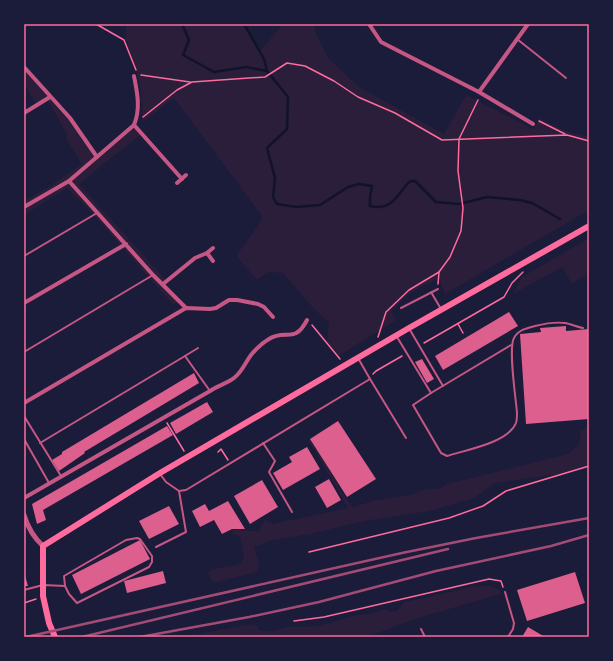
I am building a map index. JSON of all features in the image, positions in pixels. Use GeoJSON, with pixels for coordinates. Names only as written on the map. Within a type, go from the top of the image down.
{"type":"FeatureCollection","features":[{"type":"Feature","properties":{"kind":"main road"},"geometry":{"type":"LineString","coordinates":[[55,637],[49,623],[43,596],[43,546],[160,473],[409,328],[589,226]]}},
{"type":"Feature","properties":{"kind":"street"},"geometry":{"type":"LineString","coordinates":[[369,24],[381,42],[479,92],[533,124]]}},
{"type":"Feature","properties":{"kind":"street"},"geometry":{"type":"LineString","coordinates":[[479,92],[528,24]]}},
{"type":"Feature","properties":{"kind":"street"},"geometry":{"type":"LineString","coordinates":[[24,67],[70,118],[97,157]]}},
{"type":"Feature","properties":{"kind":"street"},"geometry":{"type":"LineString","coordinates":[[24,207],[69,181],[134,125],[137,116],[138,96],[134,76]]}},
{"type":"Feature","properties":{"kind":"street"},"geometry":{"type":"LineString","coordinates":[[24,112],[50,97]]}},
{"type":"Feature","properties":{"kind":"street"},"geometry":{"type":"LineString","coordinates":[[134,125],[182,179]]}},
{"type":"Feature","properties":{"kind":"street"},"geometry":{"type":"LineString","coordinates":[[177,183],[186,175]]}},
{"type":"Feature","properties":{"kind":"street"},"geometry":{"type":"LineString","coordinates":[[69,181],[153,275],[186,308]]}},
{"type":"Feature","properties":{"kind":"street"},"geometry":{"type":"LineString","coordinates":[[24,303],[126,244]]}},
{"type":"Feature","properties":{"kind":"street"},"geometry":{"type":"LineString","coordinates":[[163,284],[195,258],[207,253],[213,248]]}},
{"type":"Feature","properties":{"kind":"street"},"geometry":{"type":"LineString","coordinates":[[207,253],[213,261]]}},
{"type":"Feature","properties":{"kind":"street"},"geometry":{"type":"LineString","coordinates":[[24,403],[186,308],[216,308],[229,300],[237,300],[258,304],[264,307],[273,317]]}},
{"type":"Feature","properties":{"kind":"street"},"geometry":{"type":"LineString","coordinates":[[24,498],[234,378],[259,346],[278,334],[289,336],[296,334],[303,329],[307,320]]}},
{"type":"Feature","properties":{"kind":"street"},"geometry":{"type":"LineString","coordinates":[[24,515],[28,528],[35,539],[43,546]]}},
{"type":"Feature","properties":{"kind":"lane"},"geometry":{"type":"LineString","coordinates":[[517,39],[566,78]]}},
{"type":"Feature","properties":{"kind":"lane"},"geometry":{"type":"LineString","coordinates":[[24,256],[98,213]]}},
{"type":"Feature","properties":{"kind":"lane"},"geometry":{"type":"LineString","coordinates":[[24,352],[153,275]]}},
{"type":"Feature","properties":{"kind":"lane"},"geometry":{"type":"LineString","coordinates":[[401,308],[438,288]]}},
{"type":"Feature","properties":{"kind":"lane"},"geometry":{"type":"LineString","coordinates":[[431,292],[442,310]]}},
{"type":"Feature","properties":{"kind":"lane"},"geometry":{"type":"LineString","coordinates":[[512,345],[413,405],[441,453],[446,456],[491,443],[513,427],[516,422],[517,413],[512,345],[513,339],[518,333],[540,325],[565,323],[583,328]]}},
{"type":"Feature","properties":{"kind":"lane"},"geometry":{"type":"LineString","coordinates":[[409,328],[443,386]]}},
{"type":"Feature","properties":{"kind":"lane"},"geometry":{"type":"LineString","coordinates":[[396,336],[431,393]]}},
{"type":"Feature","properties":{"kind":"lane"},"geometry":{"type":"LineString","coordinates":[[40,443],[198,348]]}},
{"type":"Feature","properties":{"kind":"lane"},"geometry":{"type":"LineString","coordinates":[[185,356],[210,391]]}},
{"type":"Feature","properties":{"kind":"lane"},"geometry":{"type":"LineString","coordinates":[[358,358],[406,438]]}},
{"type":"Feature","properties":{"kind":"lane"},"geometry":{"type":"LineString","coordinates":[[160,473],[166,482],[179,491],[186,490],[370,379]]}},
{"type":"Feature","properties":{"kind":"lane"},"geometry":{"type":"LineString","coordinates":[[24,416],[61,476]]}},
{"type":"Feature","properties":{"kind":"lane"},"geometry":{"type":"LineString","coordinates":[[24,439],[49,483]]}},
{"type":"Feature","properties":{"kind":"lane"},"geometry":{"type":"LineString","coordinates":[[263,443],[275,461],[269,472],[292,512]]}},
{"type":"Feature","properties":{"kind":"lane"},"geometry":{"type":"LineString","coordinates":[[156,547],[186,532],[179,491]]}},
{"type":"Feature","properties":{"kind":"lane"},"geometry":{"type":"LineString","coordinates":[[137,538],[140,539],[152,556],[152,562],[149,566],[77,603],[69,594],[65,586],[64,576],[126,540],[137,538]]}},
{"type":"Feature","properties":{"kind":"lane"},"geometry":{"type":"LineString","coordinates":[[24,590],[43,585],[65,586]]}},
{"type":"Feature","properties":{"kind":"lane"},"geometry":{"type":"LineString","coordinates":[[505,592],[514,623],[513,629],[508,637]]}},
{"type":"Feature","properties":{"kind":"lane"},"geometry":{"type":"LineString","coordinates":[[421,629],[425,637]]}},
{"type":"Feature","properties":{"kind":"path"},"geometry":{"type":"LineString","coordinates":[[96,24],[124,40],[139,75],[192,82],[265,77],[287,63],[305,66],[334,81],[358,96],[395,113],[442,140],[567,135]]}},
{"type":"Feature","properties":{"kind":"path"},"geometry":{"type":"LineString","coordinates":[[134,125],[177,90],[192,82]]}},
{"type":"Feature","properties":{"kind":"path"},"geometry":{"type":"LineString","coordinates":[[378,336],[386,312],[409,290],[439,272],[450,257],[461,231],[463,208],[458,171],[459,139],[478,101],[479,92]]}},
{"type":"Feature","properties":{"kind":"path"},"geometry":{"type":"LineString","coordinates":[[533,124],[539,121],[567,135],[589,140]]}},
{"type":"Feature","properties":{"kind":"path"},"geometry":{"type":"LineString","coordinates":[[419,345],[504,297],[518,276],[528,269]]}},
{"type":"Feature","properties":{"kind":"path"},"geometry":{"type":"LineString","coordinates":[[438,288],[439,272]]}},
{"type":"Feature","properties":{"kind":"path"},"geometry":{"type":"LineString","coordinates":[[307,320],[340,359]]}},
{"type":"Feature","properties":{"kind":"path"},"geometry":{"type":"LineString","coordinates":[[458,323],[463,333]]}},
{"type":"Feature","properties":{"kind":"path"},"geometry":{"type":"LineString","coordinates":[[370,379],[376,371],[407,353]]}},
{"type":"Feature","properties":{"kind":"path"},"geometry":{"type":"LineString","coordinates":[[164,417],[184,452]]}},
{"type":"Feature","properties":{"kind":"path"},"geometry":{"type":"LineString","coordinates":[[218,452],[222,449],[230,463]]}},
{"type":"Feature","properties":{"kind":"path"},"geometry":{"type":"LineString","coordinates":[[309,552],[449,518],[483,506],[506,491],[589,466]]}},
{"type":"Feature","properties":{"kind":"path"},"geometry":{"type":"LineString","coordinates":[[294,621],[324,617],[489,579],[500,581],[505,592]]}},
{"type":"Feature","properties":{"kind":"path"},"geometry":{"type":"LineString","coordinates":[[24,603],[43,596]]}},
{"type":"Feature","properties":{"kind":"shaded area"},"geometry":{"type":"Polygon","coordinates":[[[126,24],[244,24],[260,51],[283,24],[314,24],[315,31],[328,58],[359,87],[444,134],[466,95],[533,129],[540,118],[563,130],[589,137],[589,210],[445,294],[439,278],[410,293],[391,311],[396,320],[338,356],[327,343],[329,323],[312,307],[283,273],[268,272],[257,280],[236,256],[260,223],[262,216],[174,98],[143,122],[141,91],[137,73],[126,40],[126,24]]]}},
{"type":"Feature","properties":{"kind":"shaded area"},"geometry":{"type":"Polygon","coordinates":[[[24,67],[70,118],[97,157],[134,125],[142,134],[79,184],[167,281],[163,284],[180,301],[173,304],[95,216],[67,188],[24,215],[24,201],[50,186],[82,164],[65,137],[68,136],[47,99],[37,105],[24,84],[24,67]]]}},
{"type":"Feature","properties":{"kind":"shaded area"},"geometry":{"type":"Polygon","coordinates":[[[589,238],[589,273],[572,284],[562,267],[513,294],[522,277],[589,238]]]}},
{"type":"Feature","properties":{"kind":"shaded area"},"geometry":{"type":"Polygon","coordinates":[[[589,427],[589,464],[585,466],[559,474],[495,483],[474,498],[430,511],[364,521],[310,534],[273,540],[254,547],[259,564],[257,572],[213,583],[208,573],[212,569],[240,564],[244,558],[240,536],[233,534],[232,529],[258,532],[265,520],[273,524],[348,508],[316,452],[308,441],[310,439],[316,446],[339,488],[352,507],[377,500],[409,495],[423,490],[441,488],[447,484],[568,454],[578,444],[580,430],[589,427]]]}},
{"type":"Feature","properties":{"kind":"shaded area"},"geometry":{"type":"Polygon","coordinates":[[[476,586],[494,587],[501,594],[418,618],[367,637],[183,637],[252,624],[257,626],[260,631],[273,631],[289,627],[309,627],[322,625],[356,615],[370,614],[386,609],[390,612],[396,611],[405,602],[476,586]]]}},
{"type":"Feature","properties":{"kind":"building"},"geometry":{"type":"Polygon","coordinates":[[[509,312],[518,326],[443,370],[435,356],[509,312]]]}},
{"type":"Feature","properties":{"kind":"building"},"geometry":{"type":"Polygon","coordinates":[[[566,326],[566,331],[589,329],[589,419],[526,424],[520,334],[541,332],[540,328],[566,326]]]}},
{"type":"Feature","properties":{"kind":"building"},"geometry":{"type":"Polygon","coordinates":[[[422,359],[434,379],[427,383],[415,362],[422,359]]]}},
{"type":"Feature","properties":{"kind":"building"},"geometry":{"type":"Polygon","coordinates":[[[194,373],[199,383],[84,452],[85,453],[59,471],[52,460],[62,454],[62,452],[194,373]]]}},
{"type":"Feature","properties":{"kind":"building"},"geometry":{"type":"Polygon","coordinates":[[[207,402],[213,412],[176,434],[170,423],[207,402]]]}},
{"type":"Feature","properties":{"kind":"building"},"geometry":{"type":"Polygon","coordinates":[[[338,421],[376,479],[347,497],[310,439],[338,421]]]}},
{"type":"Feature","properties":{"kind":"building"},"geometry":{"type":"Polygon","coordinates":[[[167,426],[173,435],[43,510],[46,520],[37,524],[32,504],[167,426]]]}},
{"type":"Feature","properties":{"kind":"building"},"geometry":{"type":"Polygon","coordinates":[[[307,447],[320,469],[283,490],[273,473],[292,462],[289,457],[307,447]]]}},
{"type":"Feature","properties":{"kind":"building"},"geometry":{"type":"Polygon","coordinates":[[[329,479],[341,500],[327,508],[315,487],[329,479]]]}},
{"type":"Feature","properties":{"kind":"building"},"geometry":{"type":"Polygon","coordinates":[[[262,480],[278,507],[250,524],[234,496],[262,480]]]}},
{"type":"Feature","properties":{"kind":"building"},"geometry":{"type":"Polygon","coordinates":[[[228,501],[245,529],[232,529],[222,534],[214,520],[200,527],[192,511],[205,504],[209,511],[228,501]]]}},
{"type":"Feature","properties":{"kind":"building"},"geometry":{"type":"Polygon","coordinates":[[[169,506],[179,524],[149,539],[139,521],[169,506]]]}},
{"type":"Feature","properties":{"kind":"building"},"geometry":{"type":"Polygon","coordinates":[[[140,540],[150,559],[81,594],[72,575],[140,540]]]}},
{"type":"Feature","properties":{"kind":"building"},"geometry":{"type":"Polygon","coordinates":[[[163,571],[166,583],[127,593],[124,581],[163,571]]]}},
{"type":"Feature","properties":{"kind":"building"},"geometry":{"type":"Polygon","coordinates":[[[24,572],[28,586],[24,586],[24,572]]]}},
{"type":"Feature","properties":{"kind":"building"},"geometry":{"type":"Polygon","coordinates":[[[575,572],[585,603],[527,621],[517,590],[575,572]]]}},
{"type":"Feature","properties":{"kind":"building"},"geometry":{"type":"Polygon","coordinates":[[[528,627],[545,637],[522,637],[528,627]]]}},
{"type":"Feature","properties":{"kind":"waterway"},"geometry":{"type":"LineString","coordinates":[[182,24],[189,40],[183,55],[214,72],[246,67],[267,71]]}},
{"type":"Feature","properties":{"kind":"waterway"},"geometry":{"type":"LineString","coordinates":[[244,24],[264,59],[267,71],[288,97],[287,129],[267,148],[275,178],[273,197],[277,204],[296,207],[320,205],[348,187],[359,184],[372,186],[370,206],[377,207],[388,205],[396,198],[408,183],[415,181],[436,202],[459,204],[487,197],[520,200],[532,203],[560,219]]}},
{"type":"Feature","properties":{"kind":"railway"},"geometry":{"type":"LineString","coordinates":[[26,637],[402,553],[589,518]]}},
{"type":"Feature","properties":{"kind":"railway"},"geometry":{"type":"LineString","coordinates":[[140,637],[249,617],[319,602],[436,571],[551,546],[589,535]]}},
{"type":"Feature","properties":{"kind":"railway"},"geometry":{"type":"LineString","coordinates":[[82,637],[448,549]]}}]}
